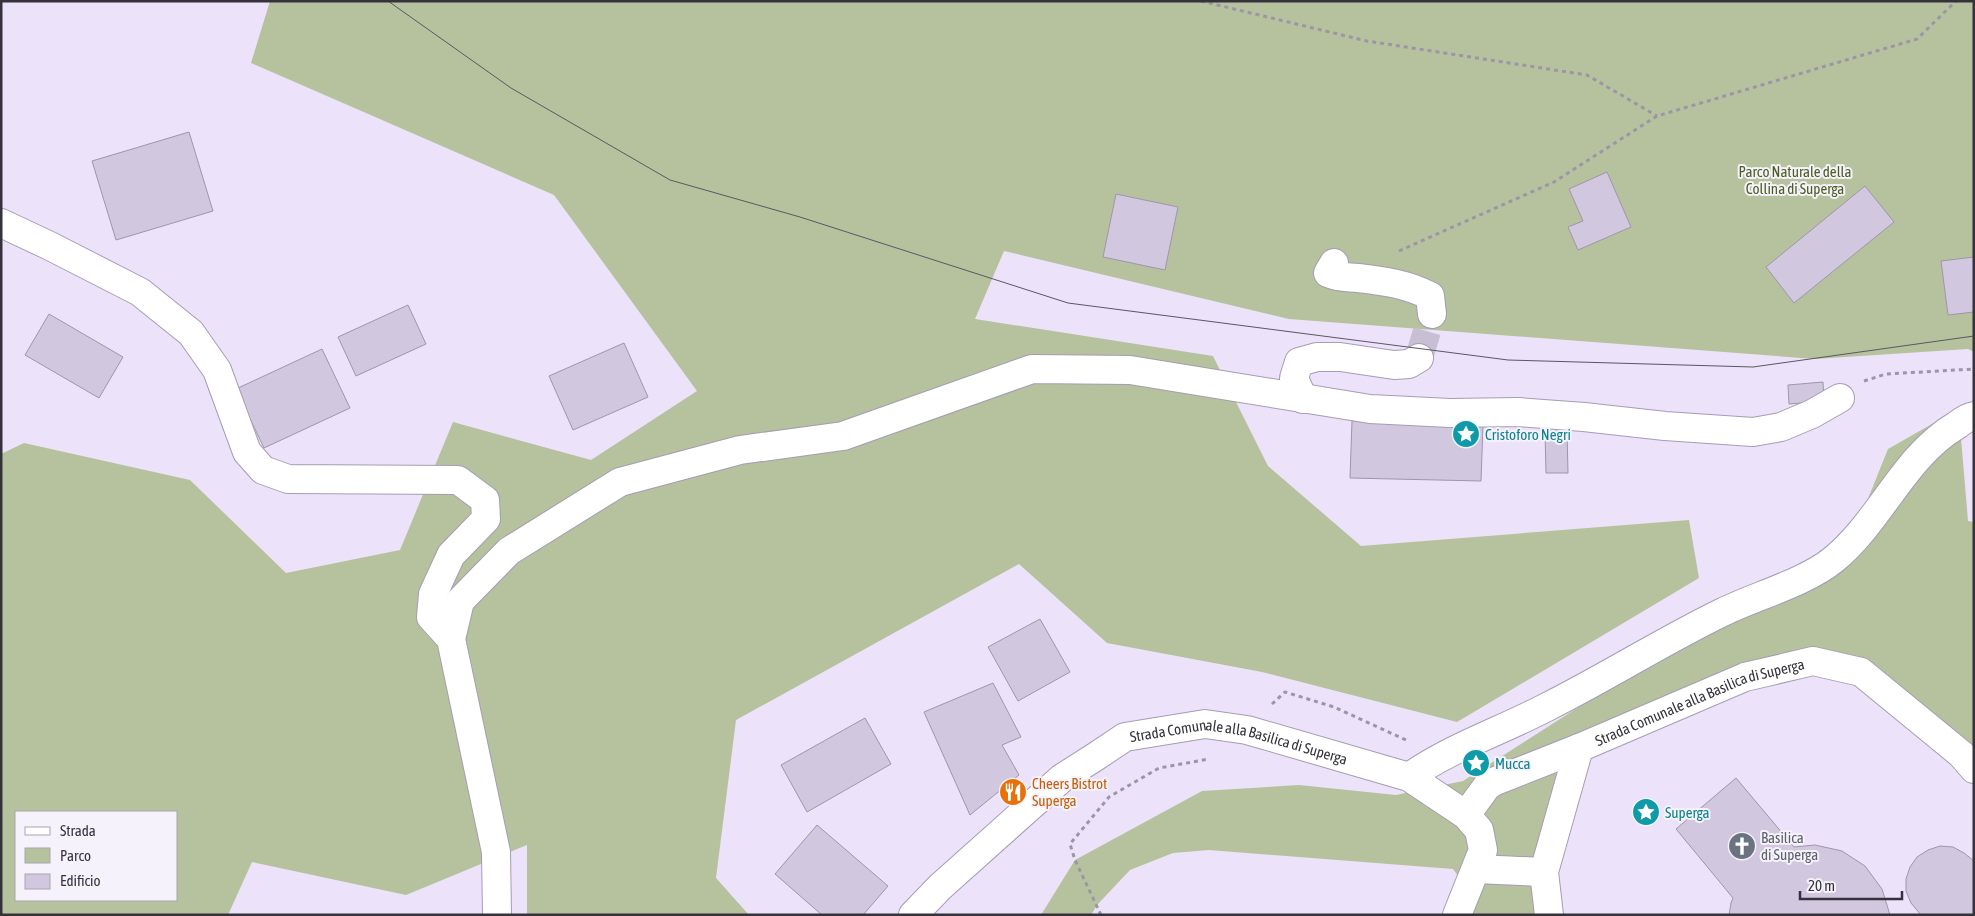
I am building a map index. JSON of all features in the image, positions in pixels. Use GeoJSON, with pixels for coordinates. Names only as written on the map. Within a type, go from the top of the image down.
{"type":"FeatureCollection","features":[{"type":"Feature","properties":{"kind":"street"},"geometry":{"type":"LineString","coordinates":[[1,223],[140,292],[191,333],[217,370],[248,452],[263,470],[288,479],[458,480],[485,500],[486,519],[451,555],[432,594],[431,618],[451,639]]}},
{"type":"Feature","properties":{"kind":"street"},"geometry":{"type":"LineString","coordinates":[[1334,263],[1328,272],[1338,278],[1357,278],[1410,286],[1430,296],[1432,314]]}},
{"type":"Feature","properties":{"kind":"street"},"geometry":{"type":"LineString","coordinates":[[1303,398],[1294,378],[1299,362],[1317,357],[1340,357],[1394,364],[1409,364],[1419,358]]}},
{"type":"Feature","properties":{"kind":"street"},"geometry":{"type":"LineString","coordinates":[[497,915],[496,852],[451,639],[460,602],[509,551],[620,482],[740,450],[843,436],[1032,369],[1130,370],[1370,409],[1450,413],[1528,413],[1752,432],[1780,426],[1812,414],[1840,398]]}},
{"type":"Feature","properties":{"kind":"street"},"geometry":{"type":"LineString","coordinates":[[1409,777],[1450,752],[1550,706],[1696,625],[1813,573],[1832,561],[1858,536],[1907,470],[1942,433],[1974,416]]}},
{"type":"Feature","properties":{"kind":"street","name":"Strada Comunale alla Basilica di Superga"},"geometry":{"type":"LineString","coordinates":[[1548,915],[1544,872],[1579,748],[1745,677],[1813,661],[1861,672],[1960,754],[1974,768]]}},
{"type":"Feature","properties":{"kind":"street","name":"Strada Comunale alla Basilica di Superga"},"geometry":{"type":"LineString","coordinates":[[913,915],[940,887],[1062,778],[1125,737],[1206,724],[1247,730],[1409,777],[1466,815]]}},
{"type":"Feature","properties":{"kind":"street"},"geometry":{"type":"LineString","coordinates":[[1457,915],[1483,850],[1479,830],[1466,815],[1487,786],[1579,748]]}},
{"type":"Feature","properties":{"kind":"street"},"geometry":{"type":"LineString","coordinates":[[1476,869],[1544,872]]}},
{"type":"Feature","properties":{"kind":"path"},"geometry":{"type":"LineString","coordinates":[[1201,1],[1366,40],[1587,75],[1657,116]]}},
{"type":"Feature","properties":{"kind":"path"},"geometry":{"type":"LineString","coordinates":[[1398,251],[1554,182],[1657,116],[1917,39],[1956,1]]}},
{"type":"Feature","properties":{"kind":"path"},"geometry":{"type":"LineString","coordinates":[[1840,398],[1858,389],[1865,380],[1886,374],[1974,369]]}},
{"type":"Feature","properties":{"kind":"path"},"geometry":{"type":"LineString","coordinates":[[1247,730],[1284,692],[1334,708],[1450,752]]}},
{"type":"Feature","properties":{"kind":"path"},"geometry":{"type":"LineString","coordinates":[[1100,915],[1075,860],[1070,844],[1109,797],[1159,768],[1213,759]]}},
{"type":"Feature","properties":{"kind":"green space","name":"Parco Naturale della Collina di Superga"},"geometry":{"type":"Polygon","coordinates":[[[270,1],[1974,1],[1974,352],[1968,349],[1815,359],[1289,319],[1004,251],[975,319],[1213,356],[1268,466],[1361,546],[1689,520],[1699,578],[1457,722],[1262,672],[1107,643],[1019,564],[736,720],[716,878],[749,915],[527,915],[527,845],[406,895],[252,862],[228,915],[1,915],[1,454],[24,443],[190,480],[286,573],[400,550],[453,422],[591,460],[697,391],[554,195],[251,63],[270,1]]]}},
{"type":"Feature","properties":{"kind":"green space"},"geometry":{"type":"Polygon","coordinates":[[[1946,416],[1961,438],[1968,521],[1974,522],[1974,769],[1898,701],[1813,661],[1579,748],[1549,915],[1471,915],[1472,895],[1453,869],[1209,850],[1173,853],[1130,870],[1097,905],[1091,915],[1041,915],[1075,860],[1202,791],[1299,785],[1396,795],[1463,781],[1855,531],[1888,449],[1946,416]]]}},
{"type":"Feature","properties":{"kind":"building"},"geometry":{"type":"Polygon","coordinates":[[[189,132],[213,211],[116,240],[92,161],[189,132]]]}},
{"type":"Feature","properties":{"kind":"building"},"geometry":{"type":"Polygon","coordinates":[[[1607,172],[1631,227],[1578,250],[1568,227],[1583,221],[1569,189],[1607,172]]]}},
{"type":"Feature","properties":{"kind":"building"},"geometry":{"type":"Polygon","coordinates":[[[1865,186],[1894,222],[1794,303],[1766,267],[1865,186]]]}},
{"type":"Feature","properties":{"kind":"building"},"geometry":{"type":"Polygon","coordinates":[[[1116,194],[1178,207],[1165,270],[1103,257],[1116,194]]]}},
{"type":"Feature","properties":{"kind":"building"},"geometry":{"type":"Polygon","coordinates":[[[1974,257],[1974,312],[1948,315],[1941,261],[1974,257]]]}},
{"type":"Feature","properties":{"kind":"building"},"geometry":{"type":"Polygon","coordinates":[[[408,305],[426,344],[356,376],[338,337],[408,305]]]}},
{"type":"Feature","properties":{"kind":"building"},"geometry":{"type":"Polygon","coordinates":[[[49,314],[123,357],[99,398],[25,355],[49,314]]]}},
{"type":"Feature","properties":{"kind":"building"},"geometry":{"type":"Polygon","coordinates":[[[624,343],[648,397],[573,430],[549,376],[624,343]]]}},
{"type":"Feature","properties":{"kind":"building"},"geometry":{"type":"Polygon","coordinates":[[[322,349],[350,408],[264,448],[236,389],[322,349]]]}},
{"type":"Feature","properties":{"kind":"building"},"geometry":{"type":"Polygon","coordinates":[[[1823,382],[1824,401],[1789,404],[1788,385],[1823,382]]]}},
{"type":"Feature","properties":{"kind":"building"},"geometry":{"type":"Polygon","coordinates":[[[1352,421],[1483,425],[1481,481],[1350,478],[1352,421]]]}},
{"type":"Feature","properties":{"kind":"building"},"geometry":{"type":"Polygon","coordinates":[[[1545,431],[1567,431],[1568,473],[1546,473],[1545,431]]]}},
{"type":"Feature","properties":{"kind":"building"},"geometry":{"type":"Polygon","coordinates":[[[1040,619],[1070,672],[1018,701],[988,647],[1040,619]]]}},
{"type":"Feature","properties":{"kind":"building"},"geometry":{"type":"Polygon","coordinates":[[[993,683],[1021,737],[1002,745],[1019,775],[970,815],[924,712],[993,683]]]}},
{"type":"Feature","properties":{"kind":"building"},"geometry":{"type":"Polygon","coordinates":[[[865,718],[891,764],[807,812],[781,765],[865,718]]]}},
{"type":"Feature","properties":{"kind":"building","name":"Basilica di Superga"},"geometry":{"type":"Polygon","coordinates":[[[1736,778],[1794,847],[1815,845],[1842,851],[1865,866],[1882,889],[1890,915],[1729,915],[1733,898],[1676,829],[1736,778]]]}},
{"type":"Feature","properties":{"kind":"building"},"geometry":{"type":"Polygon","coordinates":[[[817,825],[888,886],[863,915],[822,915],[775,874],[817,825]]]}},
{"type":"Feature","properties":{"kind":"building"},"geometry":{"type":"Polygon","coordinates":[[[1940,846],[1953,847],[1974,861],[1974,915],[1921,915],[1911,903],[1906,891],[1906,879],[1910,867],[1917,857],[1928,850],[1940,846]]]}},
{"type":"Feature","properties":{"kind":"tunnel"},"geometry":{"type":"LineString","coordinates":[[1419,358],[1432,314]]}},
{"type":"Feature","properties":{"kind":"tram line"},"geometry":{"type":"LineString","coordinates":[[388,1],[511,88],[670,180],[800,217],[1068,303],[1508,360],[1753,367],[1974,336]]}},
{"type":"Feature","properties":{"kind":"place","name":"Cristoforo Negri"},"geometry":{"type":"Point","coordinates":[1466,434]}},
{"type":"Feature","properties":{"kind":"place","name":"Mucca"},"geometry":{"type":"Point","coordinates":[1476,763]}},
{"type":"Feature","properties":{"kind":"place","name":"Cheers Bistrot Superga"},"geometry":{"type":"Point","coordinates":[1013,792]}},
{"type":"Feature","properties":{"kind":"place","name":"Superga"},"geometry":{"type":"Point","coordinates":[1646,812]}},
{"type":"Feature","properties":{"kind":"place","name":"Basilica di Superga"},"geometry":{"type":"Point","coordinates":[1742,846]}}]}
